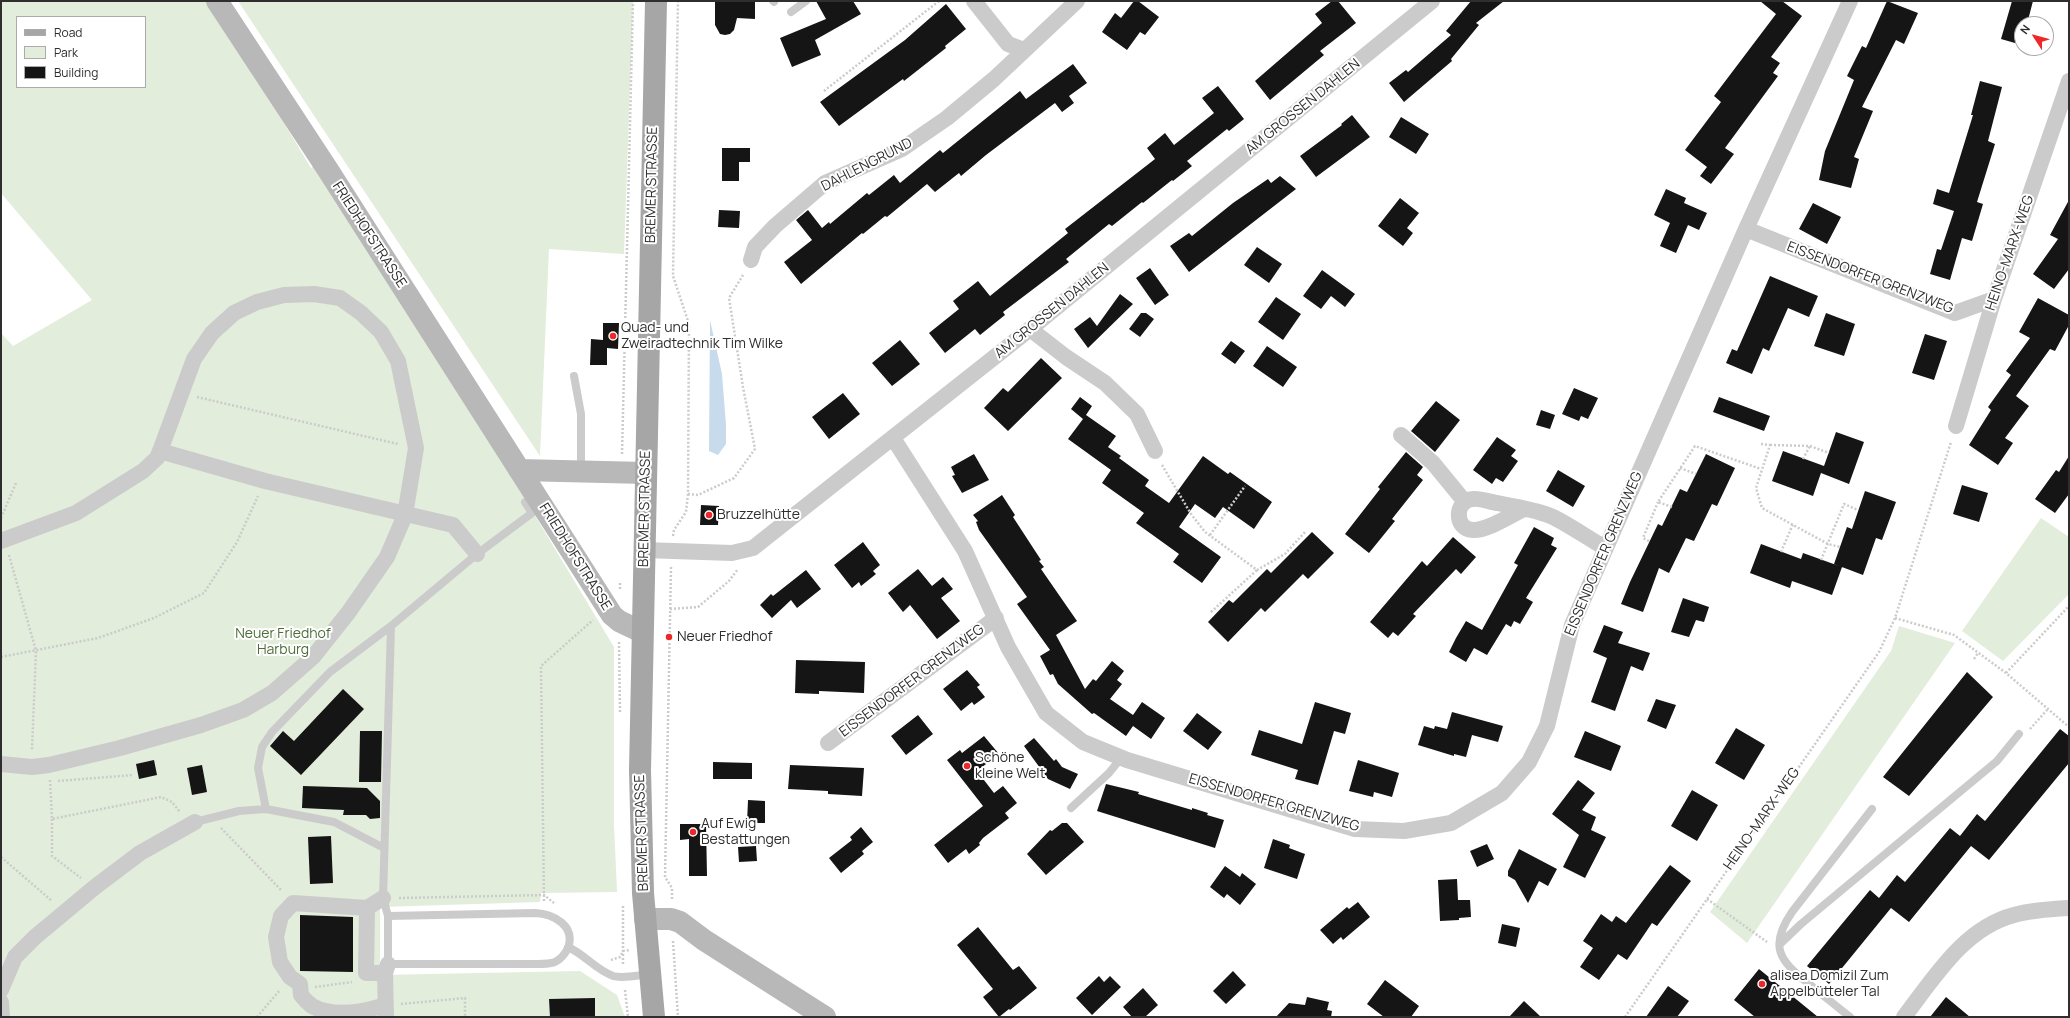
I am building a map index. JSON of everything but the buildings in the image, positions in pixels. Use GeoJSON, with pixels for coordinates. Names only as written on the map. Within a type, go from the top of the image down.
{"type":"FeatureCollection","features":[{"type":"Feature","properties":{"kind":"main road","name":"BREMER STRASSE"},"geometry":{"type":"LineString","coordinates":[[654,1017],[645,920],[640,770],[656,1]]}},
{"type":"Feature","properties":{"kind":"street","name":"FRIEDHOFSTRASSE"},"geometry":{"type":"LineString","coordinates":[[217,1],[328,170],[607,608],[616,619],[642,632]]}},
{"type":"Feature","properties":{"kind":"street"},"geometry":{"type":"LineString","coordinates":[[974,1],[1008,44],[1024,50]]}},
{"type":"Feature","properties":{"kind":"street","name":"DAHLENGRUND"},"geometry":{"type":"LineString","coordinates":[[751,260],[755,247],[770,231],[825,183],[902,149],[953,113],[994,79],[1078,1]]}},
{"type":"Feature","properties":{"kind":"street","name":"AM GROSSEN DAHLEN"},"geometry":{"type":"LineString","coordinates":[[644,550],[732,553],[753,548],[1030,329],[1432,1]]}},
{"type":"Feature","properties":{"kind":"street","name":"EISSENDORFER GRENZWEG"},"geometry":{"type":"LineString","coordinates":[[893,438],[965,551],[1008,646],[1046,713],[1083,742],[1121,758],[1355,829],[1404,831],[1451,823],[1502,793],[1529,762],[1546,726],[1572,625],[1746,229],[1850,1]]}},
{"type":"Feature","properties":{"kind":"street","name":"HEINO-MARX-WEG"},"geometry":{"type":"LineString","coordinates":[[1956,426],[1994,299],[2069,81]]}},
{"type":"Feature","properties":{"kind":"street","name":"EISSENDORFER GRENZWEG"},"geometry":{"type":"LineString","coordinates":[[1746,229],[1955,313],[1994,299]]}},
{"type":"Feature","properties":{"kind":"street"},"geometry":{"type":"LineString","coordinates":[[1,764],[32,767],[49,765],[120,748],[201,725],[243,710],[272,693],[313,657],[348,613],[387,557],[405,514],[416,448],[398,361],[380,332],[361,313],[340,298],[314,294],[284,295],[257,302],[234,313],[212,333],[194,359],[180,393],[157,458],[143,471],[76,513],[3,540]]}},
{"type":"Feature","properties":{"kind":"street"},"geometry":{"type":"LineString","coordinates":[[1030,329],[1066,357],[1105,383],[1137,414],[1155,451]]}},
{"type":"Feature","properties":{"kind":"street"},"geometry":{"type":"LineString","coordinates":[[1401,435],[1433,463],[1465,502]]}},
{"type":"Feature","properties":{"kind":"street"},"geometry":{"type":"LineString","coordinates":[[160,451],[265,481],[453,525],[477,554]]}},
{"type":"Feature","properties":{"kind":"street"},"geometry":{"type":"LineString","coordinates":[[519,470],[646,473]]}},
{"type":"Feature","properties":{"kind":"street"},"geometry":{"type":"LineString","coordinates":[[1524,509],[1482,529],[1473,531],[1464,527],[1459,522],[1458,515],[1465,502],[1473,499],[1524,509],[1552,516],[1605,548]]}},
{"type":"Feature","properties":{"kind":"street","name":"EISSENDORFER GRENZWEG"},"geometry":{"type":"LineString","coordinates":[[828,743],[996,618]]}},
{"type":"Feature","properties":{"kind":"street"},"geometry":{"type":"LineString","coordinates":[[1,990],[15,956],[65,912],[140,853],[192,823]]}},
{"type":"Feature","properties":{"kind":"street"},"geometry":{"type":"LineString","coordinates":[[367,908],[366,973],[387,968],[386,1011],[333,1014],[312,1006],[301,995],[295,980],[280,962],[276,937],[281,916],[293,903],[367,908],[383,898]]}},
{"type":"Feature","properties":{"kind":"street"},"geometry":{"type":"LineString","coordinates":[[1904,1017],[1966,941],[1989,926],[2013,915],[2040,910],[2069,908]]}},
{"type":"Feature","properties":{"kind":"street"},"geometry":{"type":"LineString","coordinates":[[645,920],[671,919],[680,922],[704,940],[825,1017]]}},
{"type":"Feature","properties":{"kind":"street"},"geometry":{"type":"LineString","coordinates":[[1,1002],[2,1017]]}},
{"type":"Feature","properties":{"kind":"lane"},"geometry":{"type":"LineString","coordinates":[[791,12],[806,1]]}},
{"type":"Feature","properties":{"kind":"lane"},"geometry":{"type":"LineString","coordinates":[[574,376],[581,414],[581,472]]}},
{"type":"Feature","properties":{"kind":"lane"},"geometry":{"type":"LineString","coordinates":[[266,809],[258,768],[262,747],[272,732],[330,672],[391,626],[477,554],[532,513],[525,502]]}},
{"type":"Feature","properties":{"kind":"lane"},"geometry":{"type":"LineString","coordinates":[[388,916],[545,914],[553,916],[564,925],[570,936],[568,947],[560,959],[550,963],[387,968],[388,916],[383,898],[391,626]]}},
{"type":"Feature","properties":{"kind":"lane"},"geometry":{"type":"LineString","coordinates":[[1780,948],[1801,924],[1998,761],[2019,734]]}},
{"type":"Feature","properties":{"kind":"lane"},"geometry":{"type":"LineString","coordinates":[[1071,808],[1108,773],[1121,758]]}},
{"type":"Feature","properties":{"kind":"lane"},"geometry":{"type":"LineString","coordinates":[[192,823],[239,811],[266,809],[334,822],[384,848]]}},
{"type":"Feature","properties":{"kind":"lane"},"geometry":{"type":"LineString","coordinates":[[1850,1017],[1790,969],[1784,962],[1780,948],[1784,925],[1792,912],[1872,809]]}},
{"type":"Feature","properties":{"kind":"lane"},"geometry":{"type":"LineString","coordinates":[[568,947],[580,953],[607,973],[614,976],[650,974]]}},
{"type":"Feature","properties":{"kind":"path"},"geometry":{"type":"LineString","coordinates":[[621,473],[634,1]]}},
{"type":"Feature","properties":{"kind":"path"},"geometry":{"type":"LineString","coordinates":[[678,1],[673,276],[689,324],[688,494],[686,512],[674,530],[672,551],[665,877],[672,888],[671,919],[678,1017]]}},
{"type":"Feature","properties":{"kind":"path"},"geometry":{"type":"LineString","coordinates":[[824,91],[939,1]]}},
{"type":"Feature","properties":{"kind":"path"},"geometry":{"type":"LineString","coordinates":[[688,494],[698,495],[734,478],[755,449],[743,387],[729,298],[751,260]]}},
{"type":"Feature","properties":{"kind":"path"},"geometry":{"type":"LineString","coordinates":[[180,393],[416,448]]}},
{"type":"Feature","properties":{"kind":"path","name":"HEINO-MARX-WEG"},"geometry":{"type":"LineString","coordinates":[[1624,1017],[1879,652],[1895,618],[1956,426]]}},
{"type":"Feature","properties":{"kind":"path"},"geometry":{"type":"LineString","coordinates":[[1760,444],[1810,446],[1829,453]]}},
{"type":"Feature","properties":{"kind":"path"},"geometry":{"type":"LineString","coordinates":[[1770,445],[1761,468],[1756,488],[1762,508],[1828,544],[1840,547]]}},
{"type":"Feature","properties":{"kind":"path"},"geometry":{"type":"LineString","coordinates":[[1649,541],[1642,538],[1658,502],[1695,446],[1761,468]]}},
{"type":"Feature","properties":{"kind":"path"},"geometry":{"type":"LineString","coordinates":[[1803,459],[1810,446]]}},
{"type":"Feature","properties":{"kind":"path"},"geometry":{"type":"LineString","coordinates":[[1155,451],[1191,514],[1210,535],[1257,570]]}},
{"type":"Feature","properties":{"kind":"path"},"geometry":{"type":"LineString","coordinates":[[1680,468],[1696,474]]}},
{"type":"Feature","properties":{"kind":"path"},"geometry":{"type":"LineString","coordinates":[[1,657],[98,638],[154,618],[204,593],[237,542],[265,481]]}},
{"type":"Feature","properties":{"kind":"path"},"geometry":{"type":"LineString","coordinates":[[1,518],[16,483]]}},
{"type":"Feature","properties":{"kind":"path"},"geometry":{"type":"LineString","coordinates":[[1210,535],[1245,486]]}},
{"type":"Feature","properties":{"kind":"path"},"geometry":{"type":"LineString","coordinates":[[1658,502],[1672,507]]}},
{"type":"Feature","properties":{"kind":"path"},"geometry":{"type":"LineString","coordinates":[[1822,560],[1844,504],[1858,510]]}},
{"type":"Feature","properties":{"kind":"path"},"geometry":{"type":"LineString","coordinates":[[1781,552],[1793,524]]}},
{"type":"Feature","properties":{"kind":"path"},"geometry":{"type":"LineString","coordinates":[[1211,612],[1257,570],[1285,554],[1305,532]]}},
{"type":"Feature","properties":{"kind":"path"},"geometry":{"type":"LineString","coordinates":[[3,540],[36,651],[32,767]]}},
{"type":"Feature","properties":{"kind":"path"},"geometry":{"type":"LineString","coordinates":[[670,609],[698,607],[704,603],[729,581],[753,548]]}},
{"type":"Feature","properties":{"kind":"path"},"geometry":{"type":"LineString","coordinates":[[2006,673],[2069,606]]}},
{"type":"Feature","properties":{"kind":"path"},"geometry":{"type":"LineString","coordinates":[[545,914],[541,666],[607,608]]}},
{"type":"Feature","properties":{"kind":"path"},"geometry":{"type":"LineString","coordinates":[[1895,618],[1954,635],[2006,673],[2047,710],[2069,727]]}},
{"type":"Feature","properties":{"kind":"path"},"geometry":{"type":"LineString","coordinates":[[1974,659],[1978,653]]}},
{"type":"Feature","properties":{"kind":"path"},"geometry":{"type":"LineString","coordinates":[[2019,734],[2033,727],[2047,710]]}},
{"type":"Feature","properties":{"kind":"path"},"geometry":{"type":"LineString","coordinates":[[80,876],[52,856],[50,782],[132,775]]}},
{"type":"Feature","properties":{"kind":"path"},"geometry":{"type":"LineString","coordinates":[[52,819],[161,797],[172,802],[192,823]]}},
{"type":"Feature","properties":{"kind":"path"},"geometry":{"type":"LineString","coordinates":[[211,818],[293,903]]}},
{"type":"Feature","properties":{"kind":"path"},"geometry":{"type":"LineString","coordinates":[[1,857],[18,870],[65,912]]}},
{"type":"Feature","properties":{"kind":"path"},"geometry":{"type":"LineString","coordinates":[[399,898],[544,895]]}},
{"type":"Feature","properties":{"kind":"path"},"geometry":{"type":"LineString","coordinates":[[1708,899],[1780,948]]}},
{"type":"Feature","properties":{"kind":"path"},"geometry":{"type":"LineString","coordinates":[[257,1017],[295,980],[317,988],[351,982],[366,973]]}},
{"type":"Feature","properties":{"kind":"path"},"geometry":{"type":"LineString","coordinates":[[623,976],[628,1017]]}},
{"type":"Feature","properties":{"kind":"path"},"geometry":{"type":"LineString","coordinates":[[386,1011],[465,998],[465,1017]]}},
{"type":"Feature","properties":{"kind":"green space","name":"Neuer Friedhof Harburg"},"geometry":{"type":"Polygon","coordinates":[[[1,1],[207,1],[257,78],[311,168],[322,161],[614,647],[614,825],[617,892],[541,893],[540,902],[380,907],[380,975],[580,971],[617,995],[625,1017],[1,1017],[1,333],[13,346],[92,300],[1,193],[1,1]]]}},
{"type":"Feature","properties":{"kind":"green space"},"geometry":{"type":"Polygon","coordinates":[[[238,1],[633,1],[624,254],[549,249],[540,456],[238,1]]]}},
{"type":"Feature","properties":{"kind":"green space"},"geometry":{"type":"Polygon","coordinates":[[[2041,518],[2069,537],[2069,594],[2003,661],[1962,631],[2041,518]]]}},
{"type":"Feature","properties":{"kind":"green space"},"geometry":{"type":"Polygon","coordinates":[[[1899,626],[1955,643],[1747,943],[1710,912],[1891,651],[1899,626]]]}},
{"type":"Feature","properties":{"kind":"water"},"geometry":{"type":"Polygon","coordinates":[[[710,320],[722,374],[726,425],[726,444],[718,455],[709,451],[710,320]]]}},
{"type":"Feature","properties":{"kind":"place","name":"Quad- und Zweiradtechnik Tim Wilke"},"geometry":{"type":"Point","coordinates":[613,336]}},
{"type":"Feature","properties":{"kind":"place","name":"Bruzzelhütte"},"geometry":{"type":"Point","coordinates":[709,515]}},
{"type":"Feature","properties":{"kind":"place","name":"Neuer Friedhof"},"geometry":{"type":"Point","coordinates":[669,637]}},
{"type":"Feature","properties":{"kind":"place","name":"Schöne kleine Welt"},"geometry":{"type":"Point","coordinates":[967,766]}},
{"type":"Feature","properties":{"kind":"place","name":"Auf Ewig Bestattungen"},"geometry":{"type":"Point","coordinates":[693,832]}},
{"type":"Feature","properties":{"kind":"place","name":"alisea Domizil Zum Appelbütteler Tal"},"geometry":{"type":"Point","coordinates":[1762,984]}}]}
